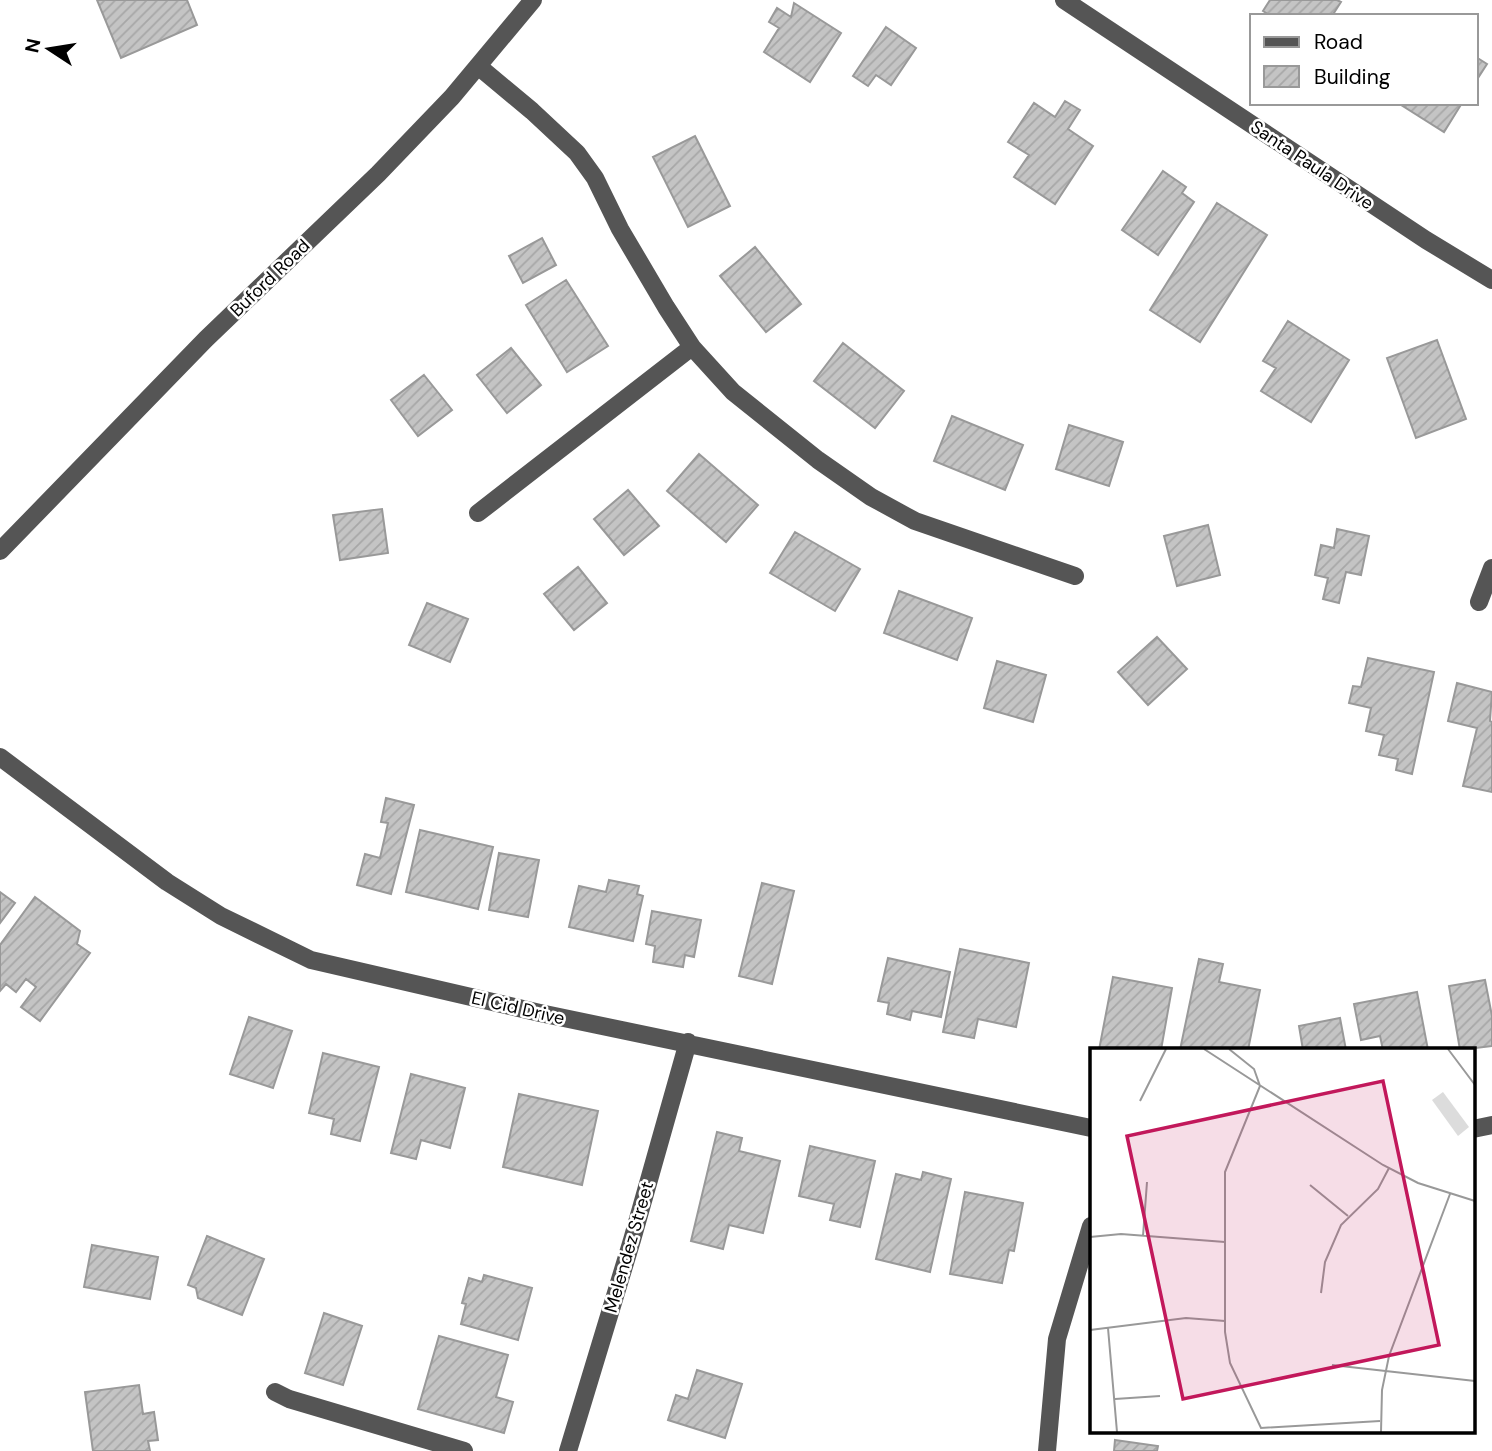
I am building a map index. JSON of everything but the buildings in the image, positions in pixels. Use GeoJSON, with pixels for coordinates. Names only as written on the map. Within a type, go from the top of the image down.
{"type":"FeatureCollection","features":[{"type":"Feature","properties":{"kind":"street","name":"Buford Road"},"geometry":{"type":"LineString","coordinates":[[0,551],[206,339],[378,174],[478,66],[533,0]]}},
{"type":"Feature","properties":{"kind":"street","name":"Santa Paula Drive"},"geometry":{"type":"LineString","coordinates":[[1064,0],[1426,240],[1492,280]]}},
{"type":"Feature","properties":{"kind":"street"},"geometry":{"type":"LineString","coordinates":[[478,66],[577,153],[595,178],[620,229],[692,347],[733,392],[818,460],[871,497],[915,521],[1075,576]]}},
{"type":"Feature","properties":{"kind":"street"},"geometry":{"type":"LineString","coordinates":[[478,513],[692,347]]}},
{"type":"Feature","properties":{"kind":"street"},"geometry":{"type":"LineString","coordinates":[[1479,602],[1492,568]]}},
{"type":"Feature","properties":{"kind":"street","name":"El Cid Drive"},"geometry":{"type":"LineString","coordinates":[[0,757],[167,882],[221,915],[312,960],[540,1013],[1090,1128]]}},
{"type":"Feature","properties":{"kind":"street","name":"Melendez Street"},"geometry":{"type":"LineString","coordinates":[[568,1451],[688,1042]]}},
{"type":"Feature","properties":{"kind":"street"},"geometry":{"type":"LineString","coordinates":[[1474,1129],[1492,1125]]}},
{"type":"Feature","properties":{"kind":"street"},"geometry":{"type":"LineString","coordinates":[[1047,1451],[1057,1339],[1090,1229]]}},
{"type":"Feature","properties":{"kind":"street"},"geometry":{"type":"LineString","coordinates":[[275,1392],[289,1399],[464,1451]]}}]}
